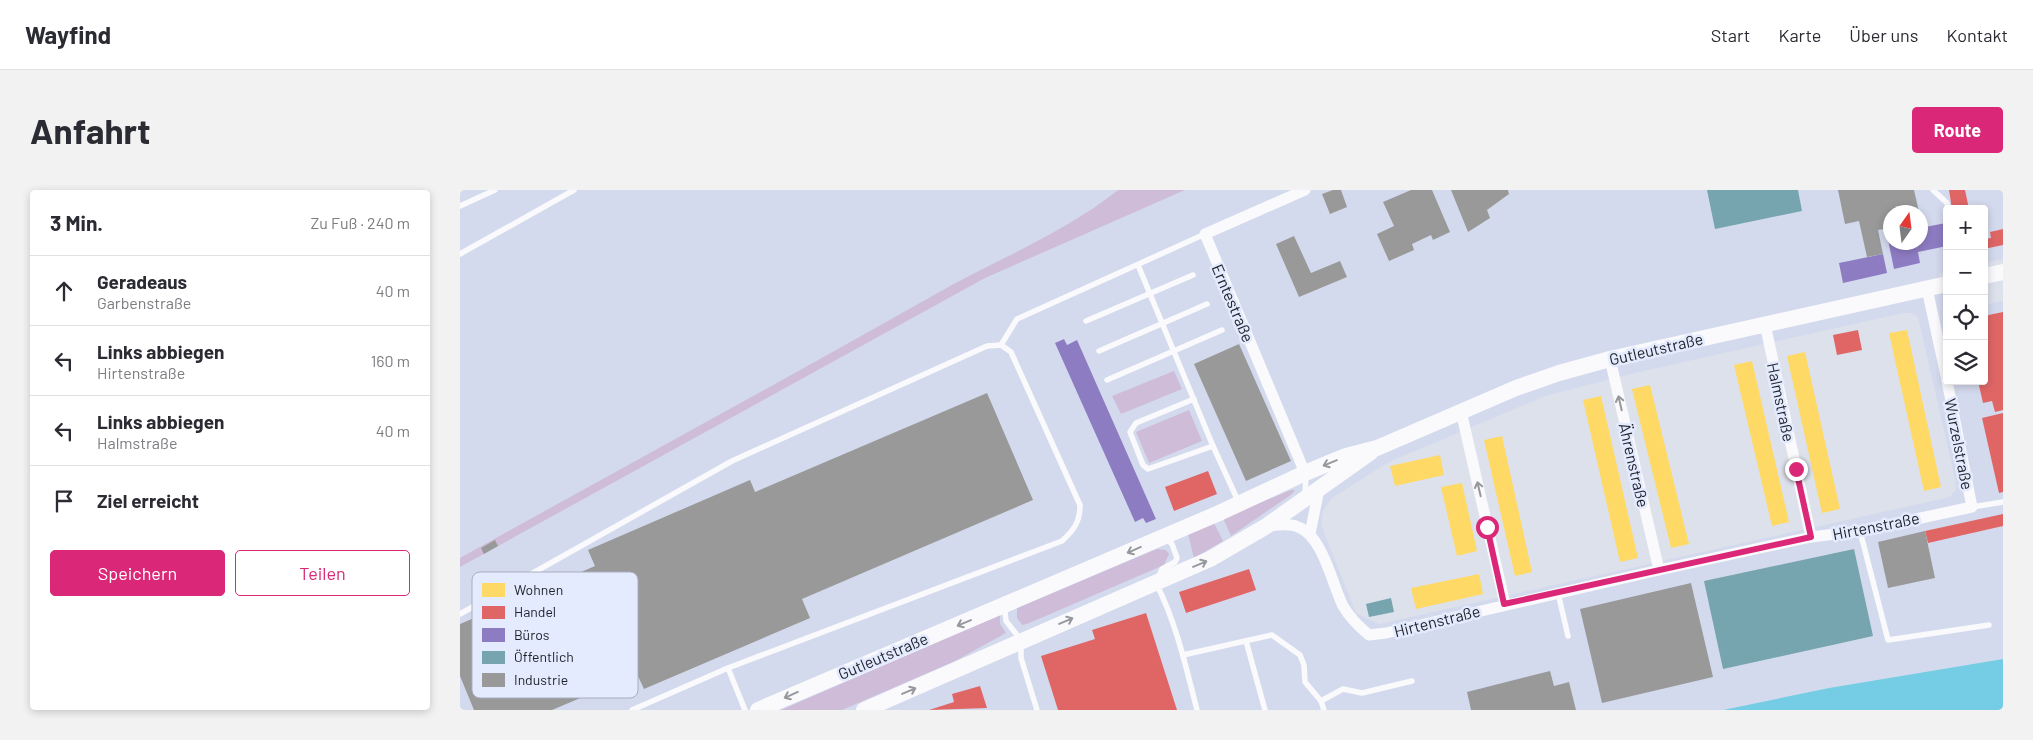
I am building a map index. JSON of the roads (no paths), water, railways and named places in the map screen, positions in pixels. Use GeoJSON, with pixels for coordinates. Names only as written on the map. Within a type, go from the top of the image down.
{"type":"FeatureCollection","features":[{"type":"Feature","properties":{"kind":"main road"},"geometry":{"type":"LineString","coordinates":[[1988,275],[2003,272]]}},
{"type":"Feature","properties":{"kind":"main road","name":"Gutleutstraße"},"geometry":{"type":"LineString","coordinates":[[758,710],[1240,504],[1305,473],[1346,456],[1377,448],[1461,411],[1559,373],[1610,359],[1943,285]]}},
{"type":"Feature","properties":{"kind":"main road","name":"Gutleutstraße"},"geometry":{"type":"LineString","coordinates":[[864,710],[1210,559],[1265,527],[1377,448]]}},
{"type":"Feature","properties":{"kind":"street"},"geometry":{"type":"LineString","coordinates":[[1205,234],[1305,190]]}},
{"type":"Feature","properties":{"kind":"street","name":"Erntestraße"},"geometry":{"type":"LineString","coordinates":[[1205,234],[1305,473]]}},
{"type":"Feature","properties":{"kind":"street","name":"Wurzelstraße"},"geometry":{"type":"LineString","coordinates":[[1927,289],[1943,363]]}},
{"type":"Feature","properties":{"kind":"street","name":"Halmstraße"},"geometry":{"type":"LineString","coordinates":[[1765,324],[1811,537]]}},
{"type":"Feature","properties":{"kind":"street","name":"Ährenstraße"},"geometry":{"type":"LineString","coordinates":[[1610,359],[1659,570]]}},
{"type":"Feature","properties":{"kind":"street","name":"Wurzelstraße"},"geometry":{"type":"LineString","coordinates":[[1948,385],[1972,507]]}},
{"type":"Feature","properties":{"kind":"street"},"geometry":{"type":"LineString","coordinates":[[1461,411],[1504,604]]}},
{"type":"Feature","properties":{"kind":"street"},"geometry":{"type":"LineString","coordinates":[[1265,527],[1280,524],[1298,526],[1310,534],[1319,489]]}},
{"type":"Feature","properties":{"kind":"street","name":"Hirtenstraße"},"geometry":{"type":"LineString","coordinates":[[1310,534],[1318,545],[1344,606],[1355,624],[1369,635],[1386,633],[1504,604],[1811,537],[1860,531],[1972,507]]}},
{"type":"Feature","properties":{"kind":"lane"},"geometry":{"type":"LineString","coordinates":[[460,206],[495,190]]}},
{"type":"Feature","properties":{"kind":"lane"},"geometry":{"type":"LineString","coordinates":[[460,254],[574,190]]}},
{"type":"Feature","properties":{"kind":"lane"},"geometry":{"type":"LineString","coordinates":[[1933,190],[1948,205]]}},
{"type":"Feature","properties":{"kind":"lane"},"geometry":{"type":"LineString","coordinates":[[1001,345],[1017,319],[1205,234]]}},
{"type":"Feature","properties":{"kind":"lane"},"geometry":{"type":"LineString","coordinates":[[1138,265],[1213,446],[1240,504]]}},
{"type":"Feature","properties":{"kind":"lane"},"geometry":{"type":"LineString","coordinates":[[1086,321],[1193,275]]}},
{"type":"Feature","properties":{"kind":"lane"},"geometry":{"type":"LineString","coordinates":[[1099,351],[1207,304]]}},
{"type":"Feature","properties":{"kind":"lane"},"geometry":{"type":"LineString","coordinates":[[1107,380],[1222,330]]}},
{"type":"Feature","properties":{"kind":"lane"},"geometry":{"type":"LineString","coordinates":[[535,572],[732,461],[988,346],[1001,345],[1012,352],[1080,505],[1080,518],[1073,532],[1062,541],[728,668],[632,710]]}},
{"type":"Feature","properties":{"kind":"lane"},"geometry":{"type":"LineString","coordinates":[[1194,399],[1136,423],[1130,432],[1143,465],[1148,469],[1213,446]]}},
{"type":"Feature","properties":{"kind":"lane"},"geometry":{"type":"LineString","coordinates":[[1305,473],[1307,485],[1305,499]]}},
{"type":"Feature","properties":{"kind":"lane"},"geometry":{"type":"LineString","coordinates":[[1972,507],[2003,502]]}},
{"type":"Feature","properties":{"kind":"lane"},"geometry":{"type":"LineString","coordinates":[[1860,531],[1888,640],[1989,625]]}},
{"type":"Feature","properties":{"kind":"lane","name":"Gutleutstraße"},"geometry":{"type":"LineString","coordinates":[[1156,583],[1162,569],[1175,562],[1177,558],[1172,544],[1162,537]]}},
{"type":"Feature","properties":{"kind":"lane"},"geometry":{"type":"LineString","coordinates":[[1156,583],[1183,655],[1197,710]]}},
{"type":"Feature","properties":{"kind":"lane"},"geometry":{"type":"LineString","coordinates":[[1558,593],[1568,636]]}},
{"type":"Feature","properties":{"kind":"lane"},"geometry":{"type":"LineString","coordinates":[[1009,604],[1005,612],[1006,621],[1021,640],[1021,658],[1036,710]]}},
{"type":"Feature","properties":{"kind":"lane"},"geometry":{"type":"LineString","coordinates":[[460,614],[472,607]]}},
{"type":"Feature","properties":{"kind":"lane"},"geometry":{"type":"LineString","coordinates":[[1183,655],[1272,635],[1300,655],[1304,665],[1305,682],[1321,701],[1324,710]]}},
{"type":"Feature","properties":{"kind":"lane"},"geometry":{"type":"LineString","coordinates":[[1246,641],[1265,710]]}},
{"type":"Feature","properties":{"kind":"lane"},"geometry":{"type":"LineString","coordinates":[[728,668],[745,710]]}},
{"type":"Feature","properties":{"kind":"lane"},"geometry":{"type":"LineString","coordinates":[[1321,701],[1343,689],[1362,693],[1412,681]]}},
{"type":"Feature","properties":{"kind":"water"},"geometry":{"type":"Polygon","coordinates":[[[2003,659],[2003,710],[1723,710],[1829,688],[2003,659]]]}}]}
